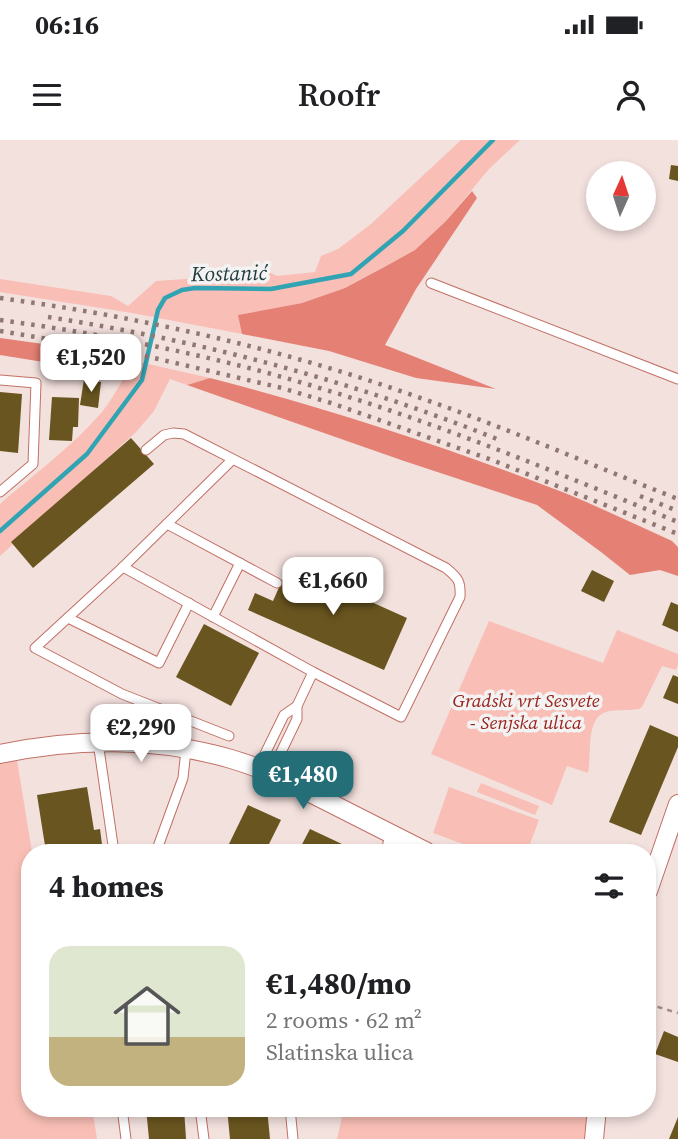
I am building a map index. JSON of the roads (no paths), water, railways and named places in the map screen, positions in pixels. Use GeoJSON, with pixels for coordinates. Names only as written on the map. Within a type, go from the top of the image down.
{"type":"FeatureCollection","features":[{"type":"Feature","properties":{"kind":"street"},"geometry":{"type":"LineString","coordinates":[[0,754],[44,746],[98,742],[186,750],[229,758],[265,771],[411,844]]}},
{"type":"Feature","properties":{"kind":"street"},"geometry":{"type":"LineString","coordinates":[[656,873],[673,836],[678,804]]}},
{"type":"Feature","properties":{"kind":"street"},"geometry":{"type":"LineString","coordinates":[[594,1139],[596,1117]]}},
{"type":"Feature","properties":{"kind":"lane"},"geometry":{"type":"LineString","coordinates":[[431,283],[678,379]]}},
{"type":"Feature","properties":{"kind":"lane"},"geometry":{"type":"LineString","coordinates":[[0,380],[36,383],[33,464],[0,492]]}},
{"type":"Feature","properties":{"kind":"lane"},"geometry":{"type":"LineString","coordinates":[[123,567],[313,672],[401,717],[460,597],[461,587],[457,577],[446,568],[184,434],[164,435],[146,450]]}},
{"type":"Feature","properties":{"kind":"lane"},"geometry":{"type":"LineString","coordinates":[[229,736],[122,694],[35,648],[123,567],[233,459]]}},
{"type":"Feature","properties":{"kind":"lane"},"geometry":{"type":"LineString","coordinates":[[167,524],[277,583]]}},
{"type":"Feature","properties":{"kind":"lane"},"geometry":{"type":"LineString","coordinates":[[213,617],[240,563]]}},
{"type":"Feature","properties":{"kind":"lane"},"geometry":{"type":"LineString","coordinates":[[68,618],[159,663],[189,603]]}},
{"type":"Feature","properties":{"kind":"lane"},"geometry":{"type":"LineString","coordinates":[[265,771],[297,719],[297,706],[313,672]]}},
{"type":"Feature","properties":{"kind":"lane"},"geometry":{"type":"LineString","coordinates":[[265,771],[284,715],[297,706]]}},
{"type":"Feature","properties":{"kind":"lane"},"geometry":{"type":"LineString","coordinates":[[98,742],[113,844]]}},
{"type":"Feature","properties":{"kind":"lane"},"geometry":{"type":"LineString","coordinates":[[159,844],[181,786],[186,750]]}},
{"type":"Feature","properties":{"kind":"lane"},"geometry":{"type":"LineString","coordinates":[[388,844],[390,834]]}},
{"type":"Feature","properties":{"kind":"lane"},"geometry":{"type":"LineString","coordinates":[[123,1117],[126,1139]]}},
{"type":"Feature","properties":{"kind":"lane"},"geometry":{"type":"LineString","coordinates":[[201,1117],[204,1139]]}},
{"type":"Feature","properties":{"kind":"lane"},"geometry":{"type":"LineString","coordinates":[[291,1117],[293,1139]]}},
{"type":"Feature","properties":{"kind":"waterway","name":"Kostanić"},"geometry":{"type":"LineString","coordinates":[[0,531],[87,454],[142,380],[158,310],[165,298],[182,290],[195,288],[271,289],[351,274],[403,231],[493,140]]}},
{"type":"Feature","properties":{"kind":"railway"},"geometry":{"type":"LineString","coordinates":[[0,298],[105,315],[208,336],[362,378],[512,432],[678,499]]}},
{"type":"Feature","properties":{"kind":"railway"},"geometry":{"type":"LineString","coordinates":[[48,317],[163,338],[276,365],[387,399],[497,439]]}},
{"type":"Feature","properties":{"kind":"railway"},"geometry":{"type":"LineString","coordinates":[[0,320],[164,348],[246,367],[326,390],[460,435],[678,522]]}},
{"type":"Feature","properties":{"kind":"railway"},"geometry":{"type":"LineString","coordinates":[[0,331],[137,354],[282,388],[492,460],[678,534]]}},
{"type":"Feature","properties":{"kind":"railway"},"geometry":{"type":"LineString","coordinates":[[640,496],[678,511]]}},
{"type":"Feature","properties":{"kind":"park label","name":"Gradski vrt Sesvete - Senjska ulica"},"geometry":{"type":"Point","coordinates":[526,711]}}]}
